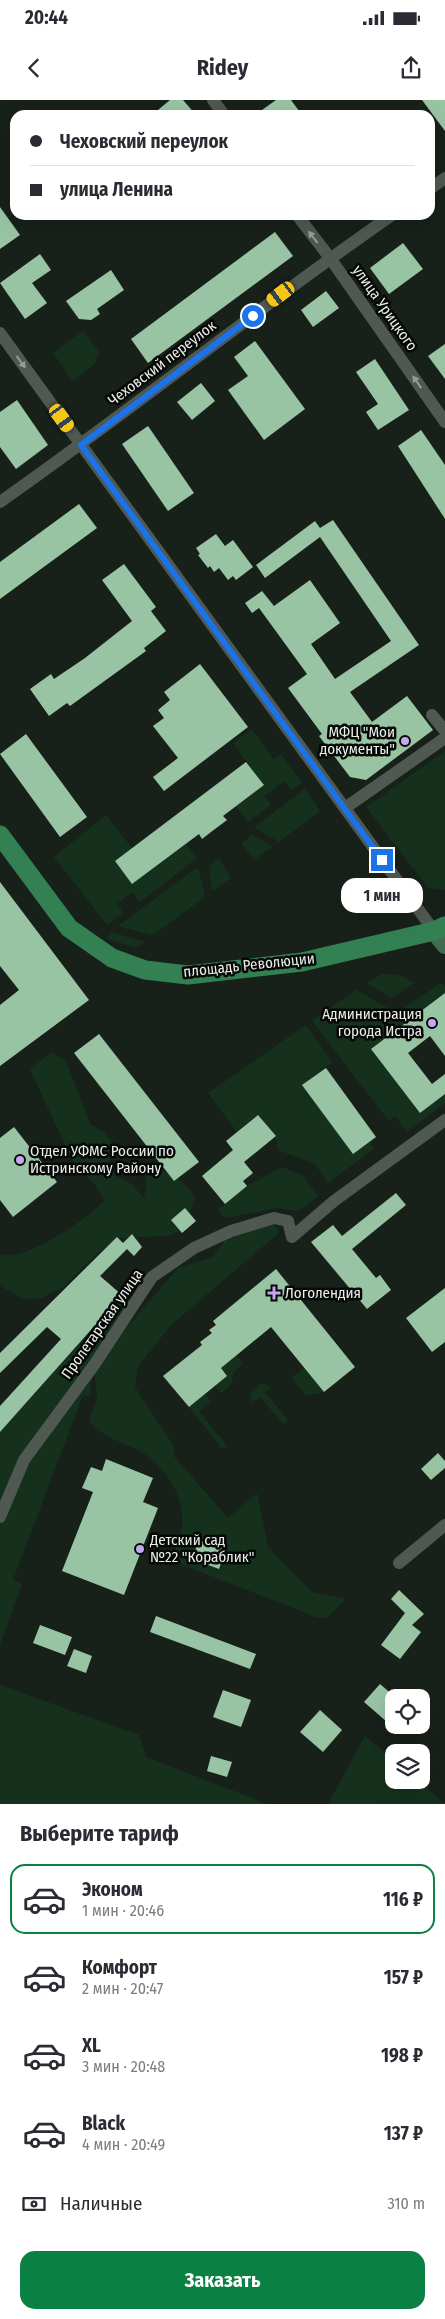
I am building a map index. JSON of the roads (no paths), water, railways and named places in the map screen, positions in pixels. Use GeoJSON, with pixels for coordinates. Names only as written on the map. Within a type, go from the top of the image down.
{"type":"FeatureCollection","features":[{"type":"Feature","properties":{"kind":"main road","name":"площадь Революции"},"geometry":{"type":"LineString","coordinates":[[0,835],[69,928],[112,958],[145,970],[188,974],[302,962],[441,934]]}},
{"type":"Feature","properties":{"kind":"street","name":"улица Урицкого"},"geometry":{"type":"LineString","coordinates":[[301,220],[330,258],[445,422]]}},
{"type":"Feature","properties":{"kind":"street","name":"Чеховский переулок"},"geometry":{"type":"LineString","coordinates":[[0,502],[81,445],[330,258],[385,220]]}},
{"type":"Feature","properties":{"kind":"street"},"geometry":{"type":"LineString","coordinates":[[0,333],[345,808],[441,934]]}},
{"type":"Feature","properties":{"kind":"street"},"geometry":{"type":"LineString","coordinates":[[432,715],[445,731]]}},
{"type":"Feature","properties":{"kind":"street"},"geometry":{"type":"LineString","coordinates":[[345,808],[445,738]]}},
{"type":"Feature","properties":{"kind":"street","name":"Пролетарская улица"},"geometry":{"type":"LineString","coordinates":[[0,1517],[24,1460],[94,1365],[152,1278],[194,1248],[231,1231],[274,1218],[288,1221],[292,1238],[334,1201],[445,1120]]}},
{"type":"Feature","properties":{"kind":"street"},"geometry":{"type":"LineString","coordinates":[[399,1562],[445,1525]]}},
{"type":"Feature","properties":{"kind":"place","name":"МФЦ \"Мои документы\""},"geometry":{"type":"Point","coordinates":[405,741]}},
{"type":"Feature","properties":{"kind":"place","name":"Администрация города Истра"},"geometry":{"type":"Point","coordinates":[432,1023]}},
{"type":"Feature","properties":{"kind":"place","name":"Отдел УФМС России по Истринскому Району"},"geometry":{"type":"Point","coordinates":[20,1160]}},
{"type":"Feature","properties":{"kind":"place","name":"Логолендия"},"geometry":{"type":"Point","coordinates":[274,1293]}},
{"type":"Feature","properties":{"kind":"place","name":"Детский сад №22 \"Кораблик\""},"geometry":{"type":"Point","coordinates":[140,1549]}}]}
